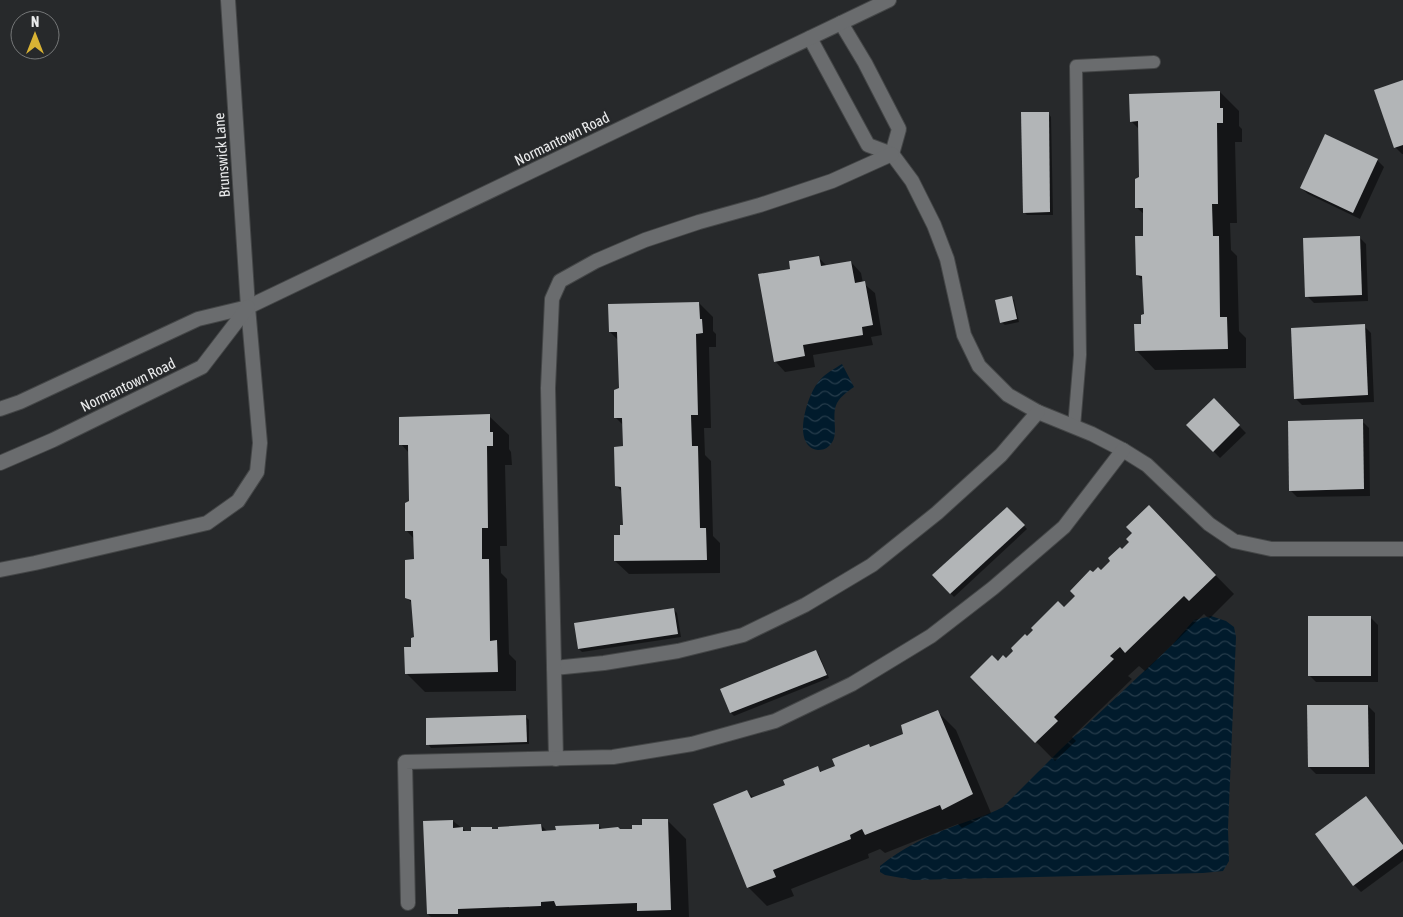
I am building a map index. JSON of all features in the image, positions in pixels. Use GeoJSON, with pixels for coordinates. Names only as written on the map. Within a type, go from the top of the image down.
{"type":"FeatureCollection","features":[{"type":"Feature","properties":{"kind":"street","name":"Brunswick Lane"},"geometry":{"type":"LineString","coordinates":[[0,570],[207,523],[238,501],[257,472],[260,443],[248,307],[228,0]]}},
{"type":"Feature","properties":{"kind":"street","name":"Normantown Road"},"geometry":{"type":"LineString","coordinates":[[0,409],[20,402],[198,319],[248,307],[889,0]]}},
{"type":"Feature","properties":{"kind":"street"},"geometry":{"type":"LineString","coordinates":[[841,23],[865,63],[899,129],[892,154]]}},
{"type":"Feature","properties":{"kind":"street"},"geometry":{"type":"LineString","coordinates":[[810,38],[868,145],[892,154],[912,181],[934,225],[947,259],[964,335],[980,366],[1008,395],[1038,412],[1123,450],[1147,465],[1209,524],[1234,541],[1271,549],[1403,549]]}},
{"type":"Feature","properties":{"kind":"street"},"geometry":{"type":"LineString","coordinates":[[556,759],[548,388],[552,299],[560,281],[596,261],[645,240],[823,184],[892,154]]}},
{"type":"Feature","properties":{"kind":"street","name":"Normantown Road"},"geometry":{"type":"LineString","coordinates":[[0,462],[54,440],[202,367],[248,307]]}},
{"type":"Feature","properties":{"kind":"street"},"geometry":{"type":"LineString","coordinates":[[554,668],[604,663],[687,649],[743,635],[805,605],[872,564],[937,513],[1001,455],[1038,412]]}},
{"type":"Feature","properties":{"kind":"street"},"geometry":{"type":"LineString","coordinates":[[408,903],[405,762],[613,757],[692,744],[775,721],[852,684],[931,636],[993,588],[1064,527],[1123,450]]}},
{"type":"Feature","properties":{"kind":"lane"},"geometry":{"type":"LineString","coordinates":[[1074,427],[1080,355],[1076,66],[1154,62]]}},
{"type":"Feature","properties":{"kind":"water"},"geometry":{"type":"Polygon","coordinates":[[[842,364],[854,387],[843,396],[835,408],[833,442],[827,448],[818,450],[810,446],[805,439],[803,429],[807,406],[815,386],[820,380],[827,373],[842,364]]]}},
{"type":"Feature","properties":{"kind":"water"},"geometry":{"type":"Polygon","coordinates":[[[1211,616],[1226,621],[1234,627],[1236,637],[1228,828],[1229,861],[1223,871],[913,880],[885,875],[880,872],[880,866],[914,844],[1003,807],[1062,748],[1172,645],[1194,620],[1211,616]]]}},
{"type":"Feature","properties":{"kind":"building"},"geometry":{"type":"Polygon","coordinates":[[[1403,80],[1403,145],[1394,148],[1374,90],[1403,80]]]}},
{"type":"Feature","properties":{"kind":"building"},"geometry":{"type":"Polygon","coordinates":[[[1220,91],[1220,108],[1223,108],[1223,123],[1217,123],[1218,204],[1212,204],[1213,236],[1219,236],[1220,317],[1227,317],[1228,349],[1135,351],[1134,324],[1141,324],[1141,315],[1144,314],[1142,276],[1136,275],[1135,236],[1143,236],[1143,208],[1135,208],[1135,179],[1139,177],[1138,121],[1130,122],[1129,94],[1220,91]]]}},
{"type":"Feature","properties":{"kind":"building"},"geometry":{"type":"Polygon","coordinates":[[[1021,112],[1049,112],[1050,212],[1023,213],[1021,112]]]}},
{"type":"Feature","properties":{"kind":"building"},"geometry":{"type":"Polygon","coordinates":[[[1325,134],[1378,159],[1353,213],[1300,188],[1325,134]]]}},
{"type":"Feature","properties":{"kind":"building"},"geometry":{"type":"Polygon","coordinates":[[[1360,236],[1362,295],[1305,297],[1303,238],[1360,236]]]}},
{"type":"Feature","properties":{"kind":"building"},"geometry":{"type":"Polygon","coordinates":[[[819,256],[821,266],[851,261],[855,283],[865,281],[873,325],[862,327],[863,335],[803,345],[805,356],[774,362],[758,274],[790,269],[789,261],[819,256]]]}},
{"type":"Feature","properties":{"kind":"building"},"geometry":{"type":"Polygon","coordinates":[[[1012,296],[1017,319],[1000,323],[995,300],[1012,296]]]}},
{"type":"Feature","properties":{"kind":"building"},"geometry":{"type":"Polygon","coordinates":[[[699,302],[703,333],[696,334],[698,415],[691,415],[692,446],[698,446],[700,528],[706,528],[707,560],[614,561],[614,535],[620,535],[620,525],[623,525],[621,487],[615,486],[614,447],[623,446],[622,418],[614,418],[614,390],[619,388],[617,332],[609,332],[608,304],[699,302]]]}},
{"type":"Feature","properties":{"kind":"building"},"geometry":{"type":"Polygon","coordinates":[[[1365,324],[1368,395],[1294,399],[1291,328],[1365,324]]]}},
{"type":"Feature","properties":{"kind":"building"},"geometry":{"type":"Polygon","coordinates":[[[1214,398],[1240,425],[1213,452],[1186,425],[1214,398]]]}},
{"type":"Feature","properties":{"kind":"building"},"geometry":{"type":"Polygon","coordinates":[[[490,414],[490,432],[493,432],[493,446],[487,446],[488,528],[482,528],[482,559],[489,559],[490,641],[497,640],[498,672],[405,674],[404,647],[411,647],[411,638],[414,637],[411,600],[405,598],[405,560],[414,559],[413,531],[405,531],[405,503],[409,501],[408,445],[399,445],[399,417],[490,414]]]}},
{"type":"Feature","properties":{"kind":"building"},"geometry":{"type":"Polygon","coordinates":[[[1363,419],[1364,489],[1289,491],[1288,421],[1363,419]]]}},
{"type":"Feature","properties":{"kind":"building"},"geometry":{"type":"Polygon","coordinates":[[[1149,505],[1216,575],[1189,601],[1184,596],[1125,653],[1120,647],[1110,656],[1114,659],[1054,717],[1058,721],[1035,743],[970,677],[992,655],[998,661],[1003,655],[1006,658],[1013,651],[1011,648],[1025,634],[1027,636],[1033,630],[1031,628],[1058,601],[1064,607],[1075,596],[1070,591],[1090,570],[1093,572],[1098,567],[1101,570],[1110,561],[1108,558],[1129,542],[1126,539],[1132,533],[1126,527],[1149,505]]]}},
{"type":"Feature","properties":{"kind":"building"},"geometry":{"type":"Polygon","coordinates":[[[1007,507],[1025,525],[950,594],[932,575],[1007,507]]]}},
{"type":"Feature","properties":{"kind":"building"},"geometry":{"type":"Polygon","coordinates":[[[674,608],[678,634],[578,649],[574,623],[674,608]]]}},
{"type":"Feature","properties":{"kind":"building"},"geometry":{"type":"Polygon","coordinates":[[[1308,616],[1371,616],[1371,676],[1308,676],[1308,616]]]}},
{"type":"Feature","properties":{"kind":"building"},"geometry":{"type":"Polygon","coordinates":[[[816,650],[827,675],[730,713],[720,689],[816,650]]]}},
{"type":"Feature","properties":{"kind":"building"},"geometry":{"type":"Polygon","coordinates":[[[1307,705],[1368,705],[1369,767],[1308,767],[1307,705]]]}},
{"type":"Feature","properties":{"kind":"building"},"geometry":{"type":"Polygon","coordinates":[[[938,710],[973,794],[942,810],[940,805],[865,835],[862,829],[850,835],[851,839],[773,870],[776,877],[747,888],[713,804],[747,790],[751,798],[785,785],[783,780],[818,766],[820,772],[835,766],[832,759],[869,744],[870,747],[903,734],[901,725],[938,710]]]}},
{"type":"Feature","properties":{"kind":"building"},"geometry":{"type":"Polygon","coordinates":[[[526,715],[527,742],[426,745],[426,718],[526,715]]]}},
{"type":"Feature","properties":{"kind":"building"},"geometry":{"type":"Polygon","coordinates":[[[1366,796],[1403,845],[1403,849],[1353,886],[1315,834],[1366,796]]]}},
{"type":"Feature","properties":{"kind":"building"},"geometry":{"type":"Polygon","coordinates":[[[642,819],[668,819],[671,910],[637,911],[637,903],[556,906],[554,901],[541,902],[541,906],[458,909],[458,914],[427,914],[423,821],[453,820],[453,828],[463,827],[463,831],[471,831],[471,827],[492,827],[492,829],[498,829],[498,827],[541,824],[542,831],[556,830],[555,826],[599,824],[599,829],[618,827],[620,829],[632,829],[632,825],[642,825],[642,819]]]}}]}
